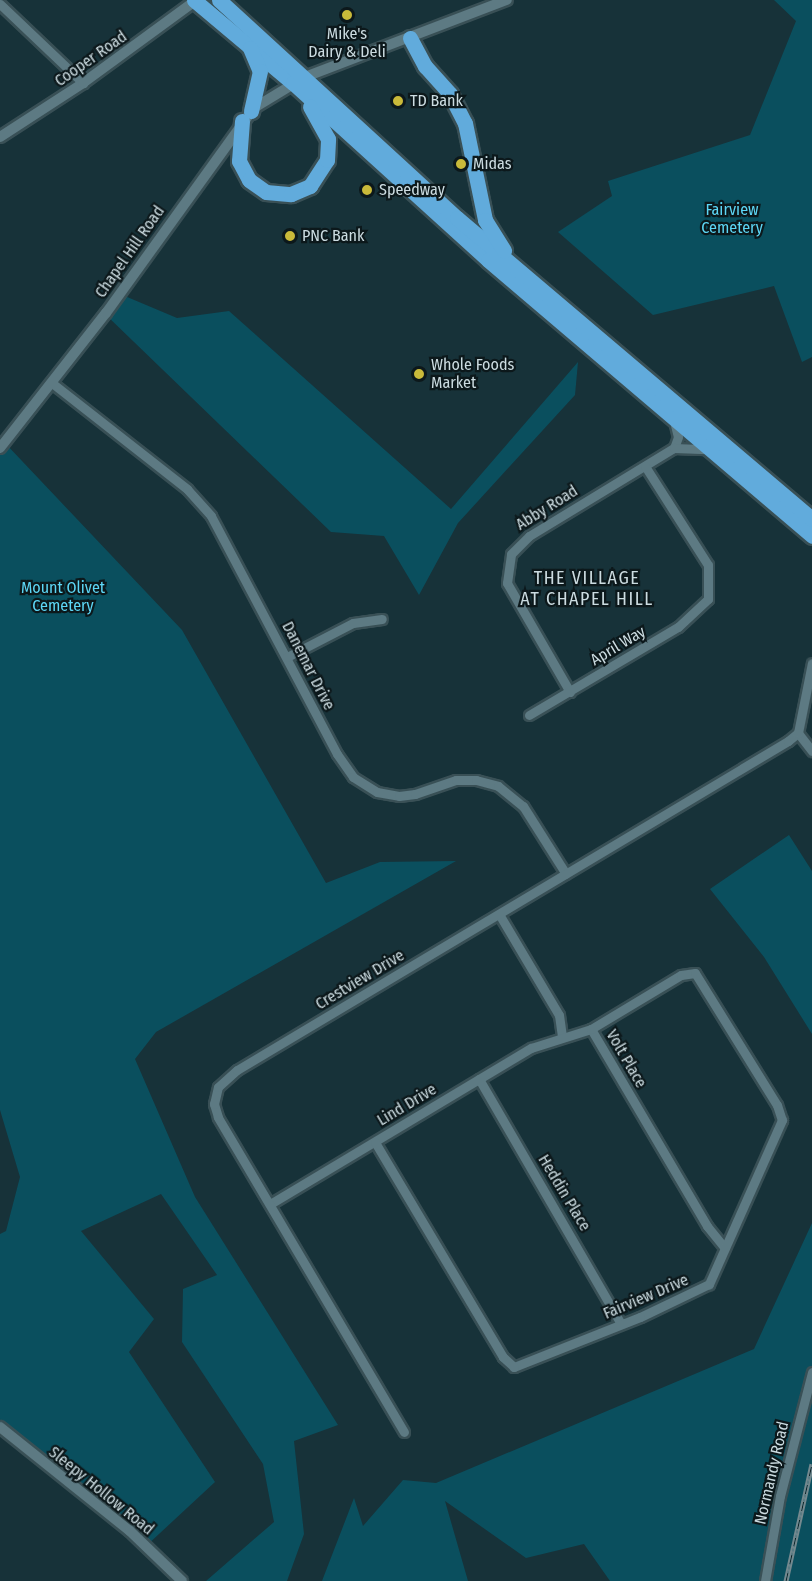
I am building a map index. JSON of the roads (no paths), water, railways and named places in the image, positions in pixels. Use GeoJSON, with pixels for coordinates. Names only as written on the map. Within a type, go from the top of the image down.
{"type":"FeatureCollection","features":[{"type":"Feature","properties":{"kind":"highway"},"geometry":{"type":"LineString","coordinates":[[195,0],[248,45],[299,80],[523,275],[812,519]]}},
{"type":"Feature","properties":{"kind":"highway"},"geometry":{"type":"LineString","coordinates":[[219,0],[425,205],[812,536]]}},
{"type":"Feature","properties":{"kind":"highway"},"geometry":{"type":"LineString","coordinates":[[410,38],[425,66],[457,105],[470,141],[485,220],[497,243],[523,275]]}},
{"type":"Feature","properties":{"kind":"highway"},"geometry":{"type":"LineString","coordinates":[[248,45],[260,71],[246,116],[239,161],[253,184],[284,195],[310,186],[324,168],[328,139],[299,80]]}},
{"type":"Feature","properties":{"kind":"street","name":"Cooper Road"},"geometry":{"type":"LineString","coordinates":[[0,137],[83,83],[195,0]]}},
{"type":"Feature","properties":{"kind":"street","name":"Chapel Hill Road"},"geometry":{"type":"LineString","coordinates":[[0,448],[52,383],[246,116],[299,80],[410,38],[493,3],[507,0]]}},
{"type":"Feature","properties":{"kind":"street"},"geometry":{"type":"LineString","coordinates":[[0,4],[83,83]]}},
{"type":"Feature","properties":{"kind":"street","name":"Danemar Drive"},"geometry":{"type":"LineString","coordinates":[[52,383],[206,509],[337,754],[361,783],[377,792],[399,796],[415,795],[456,780],[476,780],[498,786],[523,806],[566,874]]}},
{"type":"Feature","properties":{"kind":"street"},"geometry":{"type":"LineString","coordinates":[[672,416],[678,437],[674,448],[691,446],[712,450]]}},
{"type":"Feature","properties":{"kind":"street","name":"Abby Road"},"geometry":{"type":"LineString","coordinates":[[570,692],[507,583],[507,560],[516,546],[529,536],[674,448]]}},
{"type":"Feature","properties":{"kind":"street","name":"April Way"},"geometry":{"type":"LineString","coordinates":[[529,715],[678,627],[708,599],[708,565],[645,466]]}},
{"type":"Feature","properties":{"kind":"street"},"geometry":{"type":"LineString","coordinates":[[287,657],[353,623],[382,619]]}},
{"type":"Feature","properties":{"kind":"street"},"geometry":{"type":"LineString","coordinates":[[812,663],[798,733],[812,751]]}},
{"type":"Feature","properties":{"kind":"street","name":"Crestview Drive"},"geometry":{"type":"LineString","coordinates":[[404,1431],[215,1110],[215,1095],[220,1084],[798,733]]}},
{"type":"Feature","properties":{"kind":"street"},"geometry":{"type":"LineString","coordinates":[[499,914],[559,1015],[562,1037]]}},
{"type":"Feature","properties":{"kind":"street","name":"Fairview Drive"},"geometry":{"type":"LineString","coordinates":[[375,1142],[503,1357],[514,1366],[703,1289],[725,1248],[782,1120],[777,1105],[695,973],[681,975],[591,1029]]}},
{"type":"Feature","properties":{"kind":"street","name":"Volt Place"},"geometry":{"type":"LineString","coordinates":[[562,1037],[591,1029],[707,1226],[725,1248]]}},
{"type":"Feature","properties":{"kind":"street","name":"Lind Drive"},"geometry":{"type":"LineString","coordinates":[[270,1204],[531,1048],[562,1037]]}},
{"type":"Feature","properties":{"kind":"street","name":"Heddin Place"},"geometry":{"type":"LineString","coordinates":[[479,1079],[621,1324]]}},
{"type":"Feature","properties":{"kind":"street","name":"Normandy Road"},"geometry":{"type":"LineString","coordinates":[[765,1581],[780,1496],[812,1372]]}},
{"type":"Feature","properties":{"kind":"street","name":"Sleepy Hollow Road"},"geometry":{"type":"LineString","coordinates":[[0,1427],[130,1531],[182,1581]]}},
{"type":"Feature","properties":{"kind":"railway"},"geometry":{"type":"LineString","coordinates":[[786,1581],[812,1464]]}},
{"type":"Feature","properties":{"kind":"place","name":"Mike's Dairy & Deli"},"geometry":{"type":"Point","coordinates":[347,15]}},
{"type":"Feature","properties":{"kind":"place","name":"TD Bank"},"geometry":{"type":"Point","coordinates":[398,101]}},
{"type":"Feature","properties":{"kind":"place","name":"Midas"},"geometry":{"type":"Point","coordinates":[461,164]}},
{"type":"Feature","properties":{"kind":"place","name":"Speedway"},"geometry":{"type":"Point","coordinates":[367,190]}},
{"type":"Feature","properties":{"kind":"place","name":"PNC Bank"},"geometry":{"type":"Point","coordinates":[290,236]}},
{"type":"Feature","properties":{"kind":"place","name":"Whole Foods Market"},"geometry":{"type":"Point","coordinates":[419,374]}},
{"type":"Feature","properties":{"kind":"district","name":"THE VILLAGE AT CHAPEL HILL"},"geometry":{"type":"Point","coordinates":[587,589]}},
{"type":"Feature","properties":{"kind":"park label","name":"Fairview Cemetery"},"geometry":{"type":"Point","coordinates":[732,219]}},
{"type":"Feature","properties":{"kind":"park label","name":"Mount Olivet Cemetery"},"geometry":{"type":"Point","coordinates":[63,597]}}]}
